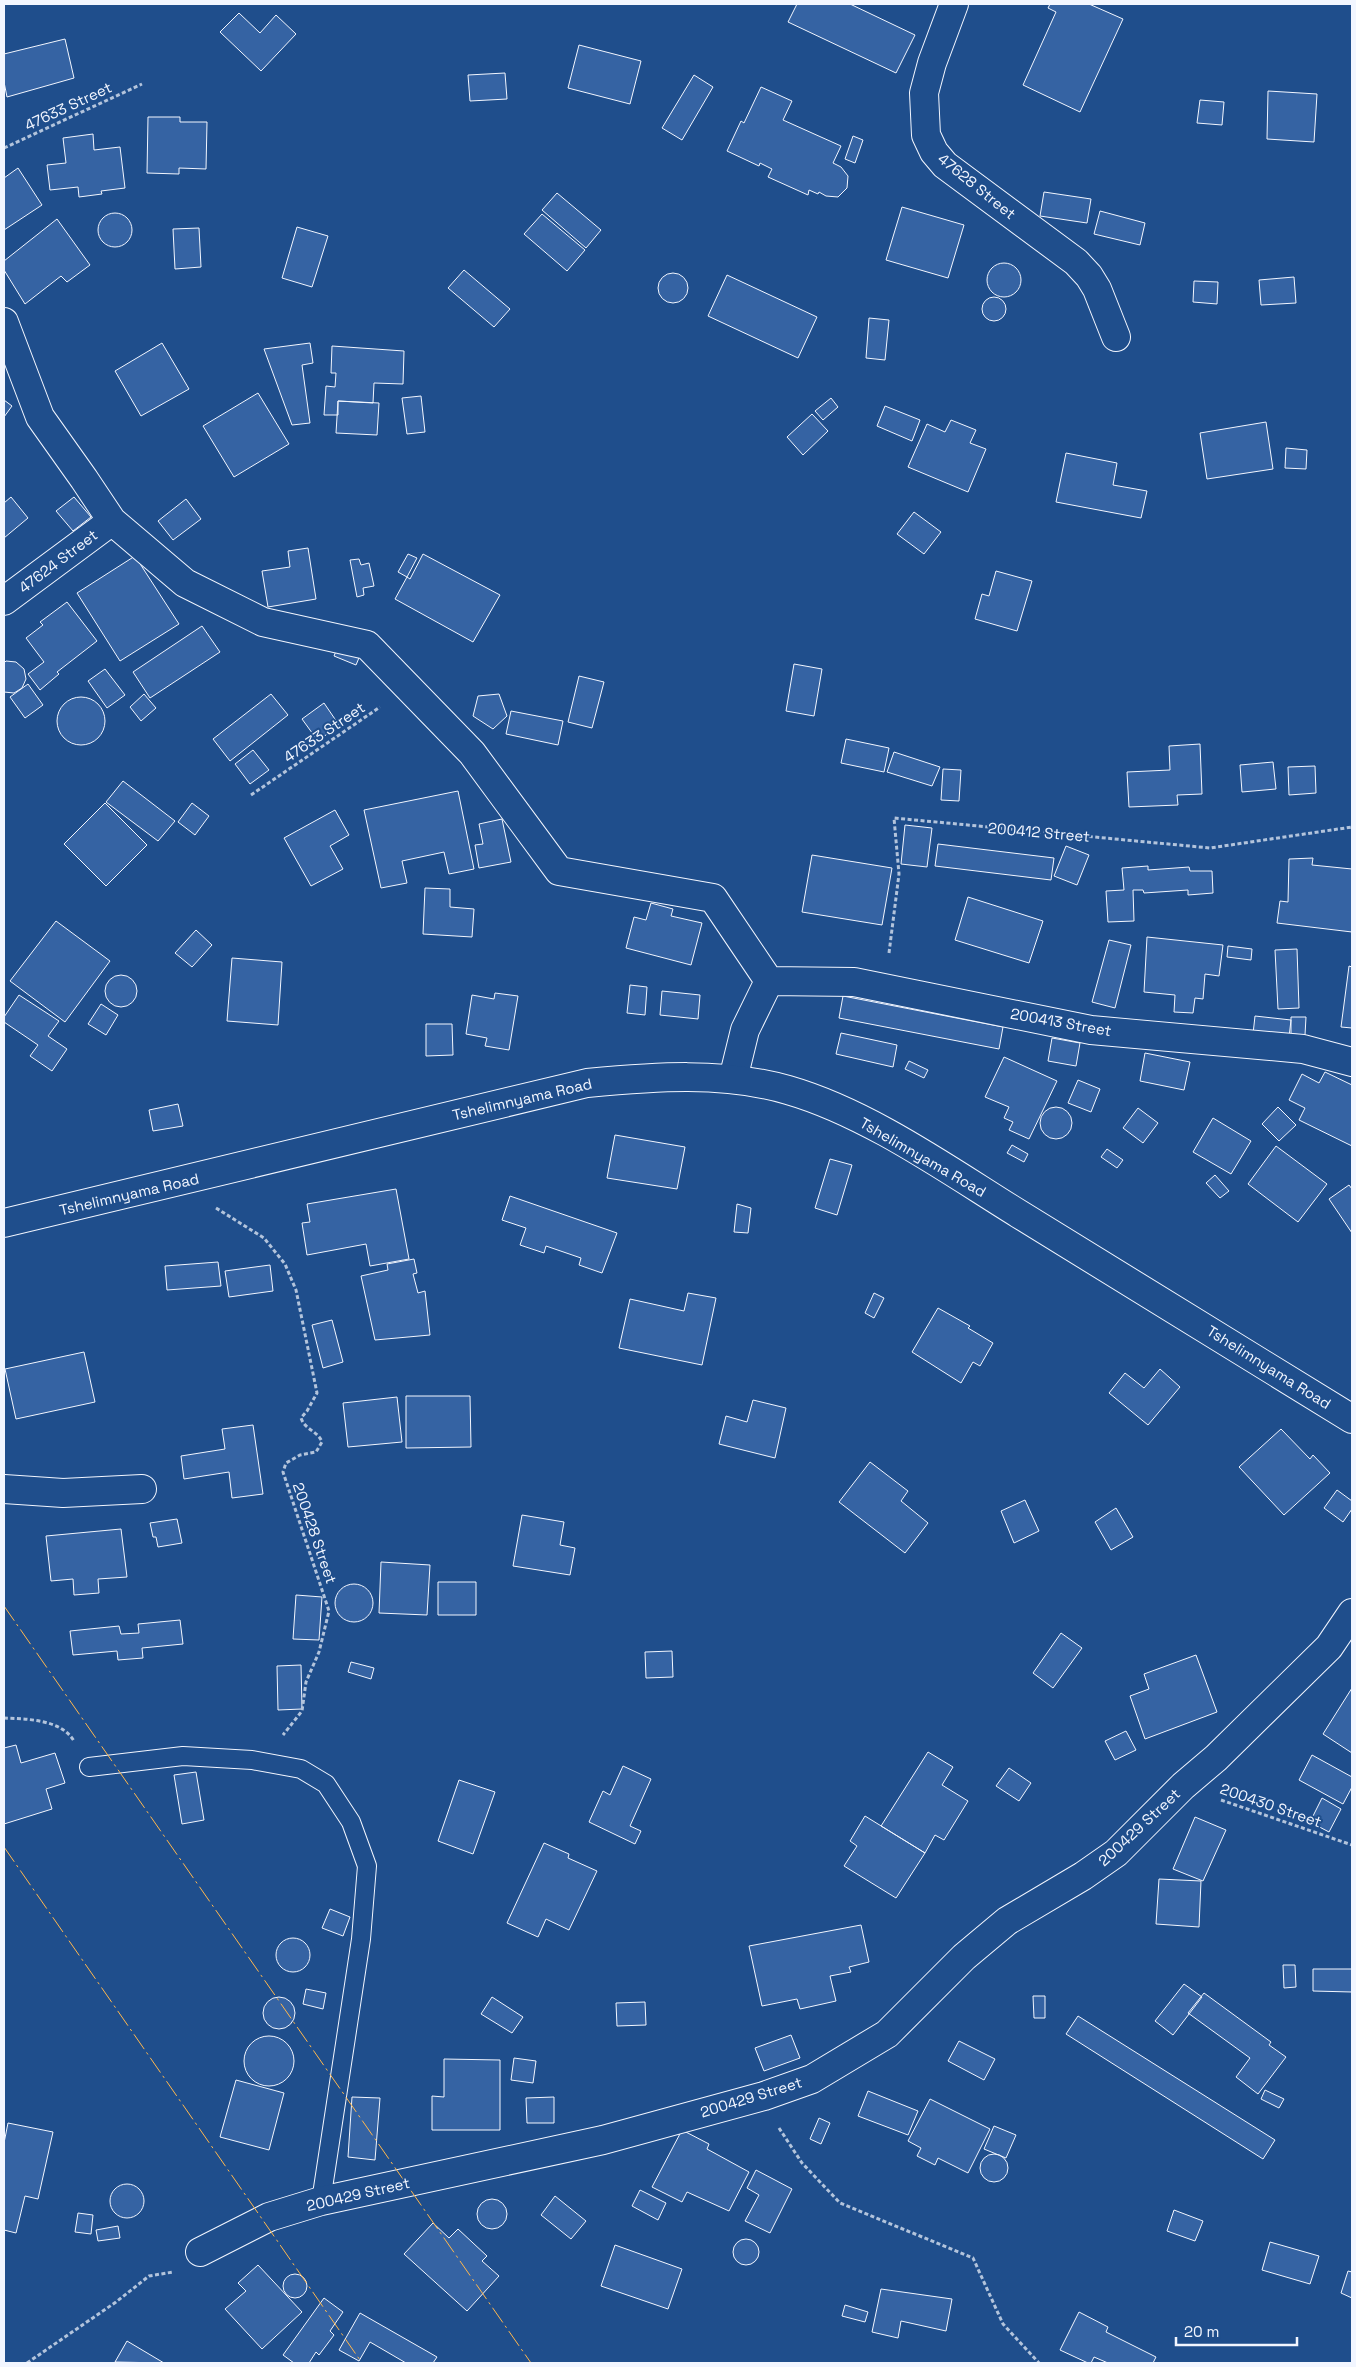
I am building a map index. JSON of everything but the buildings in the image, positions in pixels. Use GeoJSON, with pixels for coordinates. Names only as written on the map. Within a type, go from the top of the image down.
{"type":"FeatureCollection","features":[{"type":"Feature","properties":{"kind":"street","name":"47628 Street"},"geometry":{"type":"LineString","coordinates":[[954,4],[932,63],[924,93],[926,135],[934,152],[945,165],[1076,262],[1089,276],[1097,289],[1116,337]]}},
{"type":"Feature","properties":{"kind":"street"},"geometry":{"type":"LineString","coordinates":[[4,322],[40,417],[112,521],[185,583],[262,622],[367,645],[472,753],[559,871],[713,898],[769,981],[745,1030],[733,1079]]}},
{"type":"Feature","properties":{"kind":"street","name":"47624 Street"},"geometry":{"type":"LineString","coordinates":[[4,601],[112,521]]}},
{"type":"Feature","properties":{"kind":"street","name":"200413 Street"},"geometry":{"type":"LineString","coordinates":[[769,981],[854,982],[1091,1030],[1303,1049],[1352,1062]]}},
{"type":"Feature","properties":{"kind":"street","name":"Tshelimnyama Road"},"geometry":{"type":"LineString","coordinates":[[4,1224],[587,1082],[666,1076],[733,1079],[788,1090],[819,1101],[900,1141],[1352,1419]]}},
{"type":"Feature","properties":{"kind":"street"},"geometry":{"type":"LineString","coordinates":[[4,1489],[63,1493],[142,1489]]}},
{"type":"Feature","properties":{"kind":"street","name":"200429 Street"},"geometry":{"type":"LineString","coordinates":[[200,2252],[269,2217],[320,2201],[603,2140],[812,2079],[887,2034],[964,1957],[1007,1920],[1083,1876],[1116,1853],[1183,1786],[1216,1758],[1329,1647],[1352,1613]]}},
{"type":"Feature","properties":{"kind":"lane"},"geometry":{"type":"LineString","coordinates":[[90,1767],[183,1756],[259,1762],[302,1769],[326,1784],[351,1822],[367,1866],[361,1940],[320,2201]]}},
{"type":"Feature","properties":{"kind":"path","name":"47633 Street"},"geometry":{"type":"LineString","coordinates":[[4,148],[142,84]]}},
{"type":"Feature","properties":{"kind":"path","name":"47633 Street"},"geometry":{"type":"LineString","coordinates":[[251,795],[409,687]]}},
{"type":"Feature","properties":{"kind":"path","name":"200412 Street"},"geometry":{"type":"LineString","coordinates":[[884,988],[899,874],[894,818],[1210,848],[1352,827]]}},
{"type":"Feature","properties":{"kind":"path","name":"200428 Street"},"geometry":{"type":"LineString","coordinates":[[172,1183],[264,1238],[285,1264],[296,1290],[317,1393],[301,1418],[303,1425],[320,1436],[322,1442],[316,1452],[300,1455],[286,1463],[283,1472],[329,1611],[319,1652],[306,1682],[302,1711],[259,1762]]}},
{"type":"Feature","properties":{"kind":"path"},"geometry":{"type":"LineString","coordinates":[[4,1718],[30,1719],[69,1733],[90,1767]]}},
{"type":"Feature","properties":{"kind":"path","name":"200430 Street"},"geometry":{"type":"LineString","coordinates":[[1183,1786],[1352,1845]]}},
{"type":"Feature","properties":{"kind":"path"},"geometry":{"type":"LineString","coordinates":[[784,2088],[775,2121],[802,2163],[840,2203],[974,2258],[1003,2324],[1039,2363]]}},
{"type":"Feature","properties":{"kind":"path"},"geometry":{"type":"LineString","coordinates":[[27,2363],[116,2302],[149,2276],[180,2271],[200,2252]]}},
{"type":"Feature","properties":{"kind":"power"},"geometry":{"type":"LineString","coordinates":[[4,1606],[531,2363]]}},
{"type":"Feature","properties":{"kind":"power"},"geometry":{"type":"LineString","coordinates":[[4,1847],[362,2363]]}}]}
